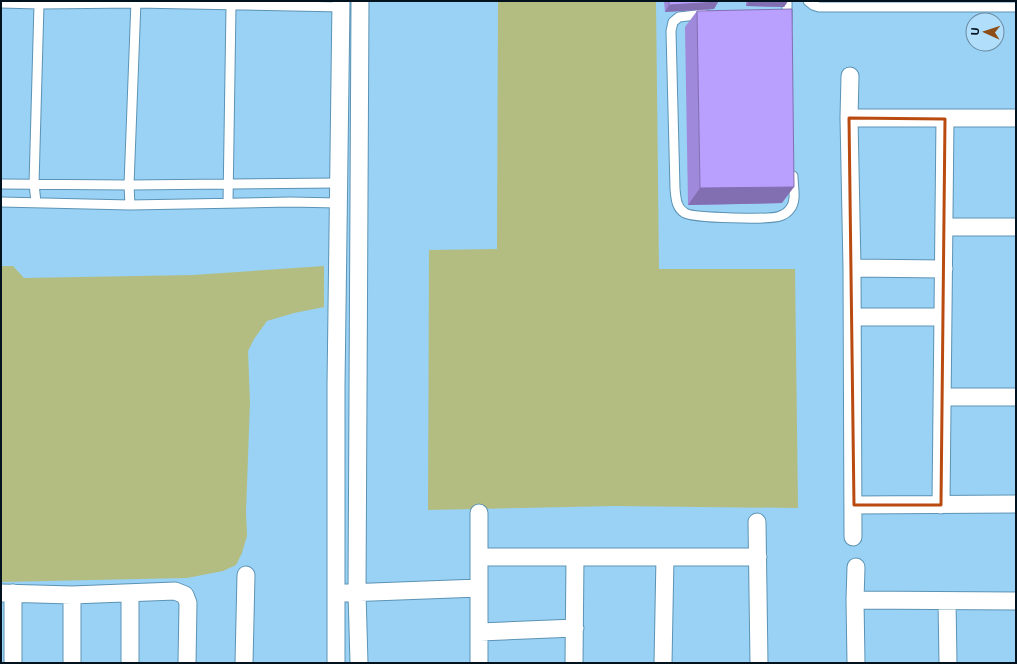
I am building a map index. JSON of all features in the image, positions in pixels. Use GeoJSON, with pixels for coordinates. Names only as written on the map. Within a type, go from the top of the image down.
{"type":"FeatureCollection","features":[{"type":"Feature","properties":{"kind":"street"},"geometry":{"type":"LineString","coordinates":[[359,663],[357,593],[360,1]]}},
{"type":"Feature","properties":{"kind":"street"},"geometry":{"type":"LineString","coordinates":[[336,663],[336,386],[341,4]]}},
{"type":"Feature","properties":{"kind":"street"},"geometry":{"type":"LineString","coordinates":[[850,76],[849,118],[852,268],[854,536]]}},
{"type":"Feature","properties":{"kind":"street"},"geometry":{"type":"LineString","coordinates":[[849,118],[1016,118]]}},
{"type":"Feature","properties":{"kind":"street"},"geometry":{"type":"LineString","coordinates":[[941,505],[945,119]]}},
{"type":"Feature","properties":{"kind":"street"},"geometry":{"type":"LineString","coordinates":[[944,227],[1016,227]]}},
{"type":"Feature","properties":{"kind":"street"},"geometry":{"type":"LineString","coordinates":[[852,268],[944,269]]}},
{"type":"Feature","properties":{"kind":"street"},"geometry":{"type":"LineString","coordinates":[[852,317],[943,318]]}},
{"type":"Feature","properties":{"kind":"street"},"geometry":{"type":"LineString","coordinates":[[942,397],[1016,397]]}},
{"type":"Feature","properties":{"kind":"street"},"geometry":{"type":"LineString","coordinates":[[854,505],[1016,504]]}},
{"type":"Feature","properties":{"kind":"street"},"geometry":{"type":"LineString","coordinates":[[479,512],[479,663]]}},
{"type":"Feature","properties":{"kind":"street"},"geometry":{"type":"LineString","coordinates":[[757,522],[759,663]]}},
{"type":"Feature","properties":{"kind":"street"},"geometry":{"type":"LineString","coordinates":[[479,557],[758,558]]}},
{"type":"Feature","properties":{"kind":"street"},"geometry":{"type":"LineString","coordinates":[[574,557],[574,663]]}},
{"type":"Feature","properties":{"kind":"street"},"geometry":{"type":"LineString","coordinates":[[663,663],[665,557]]}},
{"type":"Feature","properties":{"kind":"street"},"geometry":{"type":"LineString","coordinates":[[856,567],[856,663]]}},
{"type":"Feature","properties":{"kind":"street"},"geometry":{"type":"LineString","coordinates":[[244,663],[246,575]]}},
{"type":"Feature","properties":{"kind":"street"},"geometry":{"type":"LineString","coordinates":[[336,594],[479,588]]}},
{"type":"Feature","properties":{"kind":"street"},"geometry":{"type":"LineString","coordinates":[[13,663],[7,593],[72,595],[175,591],[185,595],[188,603],[187,663]]}},
{"type":"Feature","properties":{"kind":"street"},"geometry":{"type":"LineString","coordinates":[[130,593],[130,663]]}},
{"type":"Feature","properties":{"kind":"street"},"geometry":{"type":"LineString","coordinates":[[72,595],[72,663]]}},
{"type":"Feature","properties":{"kind":"street"},"geometry":{"type":"LineString","coordinates":[[855,600],[1016,601]]}},
{"type":"Feature","properties":{"kind":"street"},"geometry":{"type":"LineString","coordinates":[[947,601],[948,663]]}},
{"type":"Feature","properties":{"kind":"street"},"geometry":{"type":"LineString","coordinates":[[480,632],[575,628]]}},
{"type":"Feature","properties":{"kind":"lane"},"geometry":{"type":"LineString","coordinates":[[787,1],[783,15],[788,30]]}},
{"type":"Feature","properties":{"kind":"lane"},"geometry":{"type":"LineString","coordinates":[[808,1],[812,5],[819,7],[1016,7]]}},
{"type":"Feature","properties":{"kind":"lane"},"geometry":{"type":"LineString","coordinates":[[130,205],[129,185],[136,2]]}},
{"type":"Feature","properties":{"kind":"lane"},"geometry":{"type":"LineString","coordinates":[[1,3],[39,4],[136,2],[231,6],[341,4]]}},
{"type":"Feature","properties":{"kind":"lane"},"geometry":{"type":"LineString","coordinates":[[36,202],[34,184],[39,4]]}},
{"type":"Feature","properties":{"kind":"lane"},"geometry":{"type":"LineString","coordinates":[[228,203],[227,184],[231,6]]}},
{"type":"Feature","properties":{"kind":"lane"},"geometry":{"type":"LineString","coordinates":[[716,14],[700,14],[679,17],[673,22],[671,31],[674,182],[677,205],[686,214],[701,217],[779,217],[790,210],[794,201],[793,170]]}},
{"type":"Feature","properties":{"kind":"lane"},"geometry":{"type":"LineString","coordinates":[[1,184],[129,185],[338,182]]}},
{"type":"Feature","properties":{"kind":"lane"},"geometry":{"type":"LineString","coordinates":[[1,202],[130,205],[290,202],[338,203]]}},
{"type":"Feature","properties":{"kind":"highlighted area"},"geometry":{"type":"Polygon","coordinates":[[[849,118],[945,119],[941,505],[854,505],[849,118]]]}},
{"type":"Feature","properties":{"kind":"green space"},"geometry":{"type":"Polygon","coordinates":[[[498,1],[656,1],[659,269],[795,269],[798,508],[615,506],[428,510],[429,250],[497,249],[498,1]]]}},
{"type":"Feature","properties":{"kind":"green space"},"geometry":{"type":"Polygon","coordinates":[[[1,266],[13,266],[24,278],[193,275],[324,266],[324,307],[294,313],[267,321],[254,339],[248,351],[250,402],[246,512],[247,536],[242,553],[236,565],[223,571],[187,578],[1,582],[1,266]]]}},
{"type":"Feature","properties":{"kind":"building"},"geometry":{"type":"Polygon","coordinates":[[[669,1],[718,1],[718,2],[669,5],[669,1]]]}},
{"type":"Feature","properties":{"kind":"building"},"geometry":{"type":"Polygon","coordinates":[[[792,9],[794,187],[700,188],[697,11],[792,9]]]}}]}
